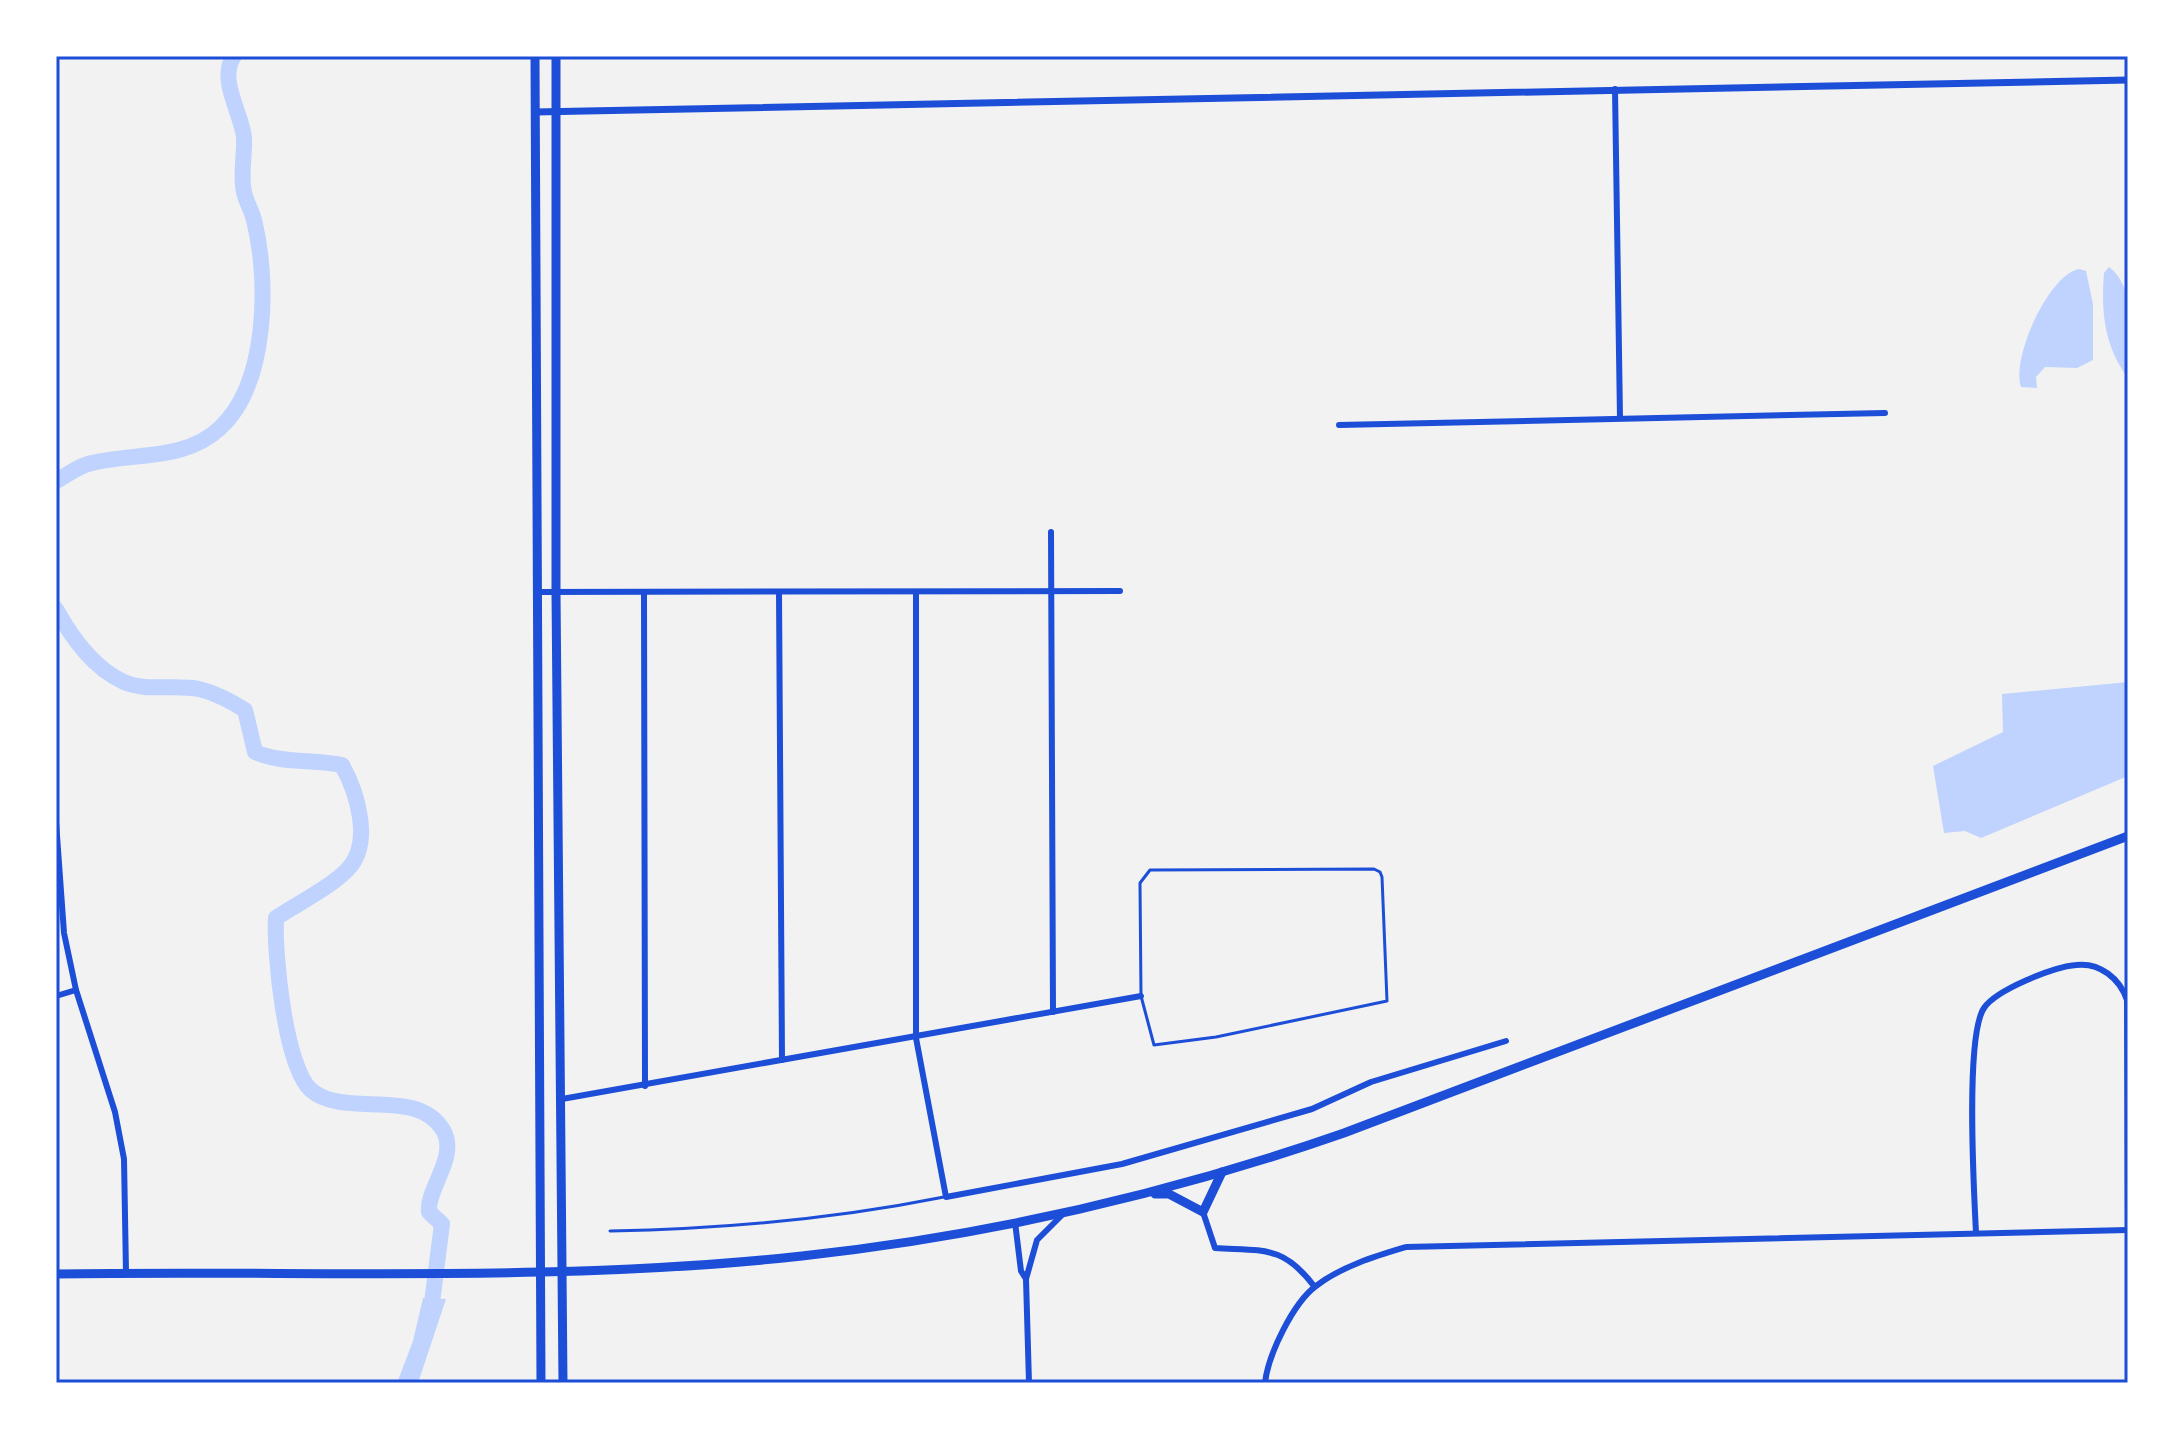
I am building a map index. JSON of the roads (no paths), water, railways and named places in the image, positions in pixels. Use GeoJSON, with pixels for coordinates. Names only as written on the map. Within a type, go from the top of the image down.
{"type":"FeatureCollection","features":[{"type":"Feature","properties":{"kind":"main road"},"geometry":{"type":"LineString","coordinates":[[535,56],[541,1383]]}},
{"type":"Feature","properties":{"kind":"main road"},"geometry":{"type":"LineString","coordinates":[[556,56],[556,592],[563,1383]]}},
{"type":"Feature","properties":{"kind":"main road"},"geometry":{"type":"LineString","coordinates":[[56,1274],[540,1270],[802,1257],[1063,1213],[1222,1172],[1344,1133],[2128,836]]}},
{"type":"Feature","properties":{"kind":"main road"},"geometry":{"type":"LineString","coordinates":[[1144,1193],[1169,1194],[1203,1212],[1222,1172]]}},
{"type":"Feature","properties":{"kind":"street"},"geometry":{"type":"LineString","coordinates":[[535,112],[2128,80]]}},
{"type":"Feature","properties":{"kind":"street"},"geometry":{"type":"LineString","coordinates":[[1615,89],[1620,418]]}},
{"type":"Feature","properties":{"kind":"street"},"geometry":{"type":"LineString","coordinates":[[1339,425],[1885,413]]}},
{"type":"Feature","properties":{"kind":"street"},"geometry":{"type":"LineString","coordinates":[[1051,532],[1053,1012]]}},
{"type":"Feature","properties":{"kind":"street"},"geometry":{"type":"LineString","coordinates":[[537,592],[1120,591]]}},
{"type":"Feature","properties":{"kind":"street"},"geometry":{"type":"LineString","coordinates":[[644,592],[645,1086]]}},
{"type":"Feature","properties":{"kind":"street"},"geometry":{"type":"LineString","coordinates":[[779,592],[782,1060]]}},
{"type":"Feature","properties":{"kind":"street"},"geometry":{"type":"LineString","coordinates":[[916,592],[916,1038],[946,1197],[1122,1164],[1312,1109],[1371,1082],[1506,1041]]}},
{"type":"Feature","properties":{"kind":"street"},"geometry":{"type":"LineString","coordinates":[[56,822],[64,933],[76,990],[115,1112],[124,1159],[126,1272]]}},
{"type":"Feature","properties":{"kind":"street"},"geometry":{"type":"LineString","coordinates":[[1265,1383],[1281,1333],[1314,1286],[1361,1261],[1406,1247],[2128,1230],[2127,1000],[2114,978],[2101,969],[2082,965],[2064,967],[1997,994],[1978,1018],[1973,1136],[1976,1233]]}},
{"type":"Feature","properties":{"kind":"street"},"geometry":{"type":"LineString","coordinates":[[56,996],[76,990]]}},
{"type":"Feature","properties":{"kind":"street"},"geometry":{"type":"LineString","coordinates":[[562,1099],[1141,996]]}},
{"type":"Feature","properties":{"kind":"street"},"geometry":{"type":"LineString","coordinates":[[1203,1212],[1215,1248],[1276,1253],[1291,1259],[1314,1286]]}},
{"type":"Feature","properties":{"kind":"street"},"geometry":{"type":"LineString","coordinates":[[1029,1383],[1026,1279],[1037,1240],[1063,1213]]}},
{"type":"Feature","properties":{"kind":"street"},"geometry":{"type":"LineString","coordinates":[[1015,1222],[1021,1271],[1026,1279]]}},
{"type":"Feature","properties":{"kind":"lane"},"geometry":{"type":"LineString","coordinates":[[1150,870],[1380,872],[1387,1001],[1216,1037],[1154,1045],[1141,996],[1140,883],[1150,870]]}},
{"type":"Feature","properties":{"kind":"lane"},"geometry":{"type":"LineString","coordinates":[[610,1231],[676,1230],[830,1216],[946,1197]]}},
{"type":"Feature","properties":{"kind":"water"},"geometry":{"type":"Polygon","coordinates":[[[2109,267],[2125,289],[2128,303],[2128,378],[2114,353],[2106,328],[2103,287],[2104,273],[2109,267]]]}},
{"type":"Feature","properties":{"kind":"water"},"geometry":{"type":"Polygon","coordinates":[[[2079,269],[2086,271],[2093,304],[2093,360],[2077,368],[2045,367],[2036,377],[2037,388],[2021,387],[2021,358],[2035,320],[2055,286],[2079,269]]]}},
{"type":"Feature","properties":{"kind":"water"},"geometry":{"type":"Polygon","coordinates":[[[2128,682],[2128,776],[1981,838],[1965,831],[1944,833],[1933,766],[2003,732],[2002,694],[2128,682]]]}},
{"type":"Feature","properties":{"kind":"water"},"geometry":{"type":"Polygon","coordinates":[[[423,1298],[446,1299],[418,1383],[397,1383],[413,1341],[423,1298]]]}},
{"type":"Feature","properties":{"kind":"waterway"},"geometry":{"type":"LineString","coordinates":[[56,481],[88,464],[174,451],[206,439],[236,409],[248,385],[261,330],[262,272],[254,220],[243,185],[244,137],[229,85],[228,75],[234,56]]}},
{"type":"Feature","properties":{"kind":"waterway"},"geometry":{"type":"LineString","coordinates":[[56,609],[84,651],[113,676],[142,687],[190,688],[211,693],[245,710],[255,752],[276,758],[342,765],[357,803],[360,846],[356,858],[341,876],[276,918],[283,1008],[294,1058],[311,1090],[325,1098],[342,1102],[416,1109],[431,1117],[443,1130],[447,1140],[445,1162],[429,1203],[429,1212],[442,1224],[430,1318]]}}]}
